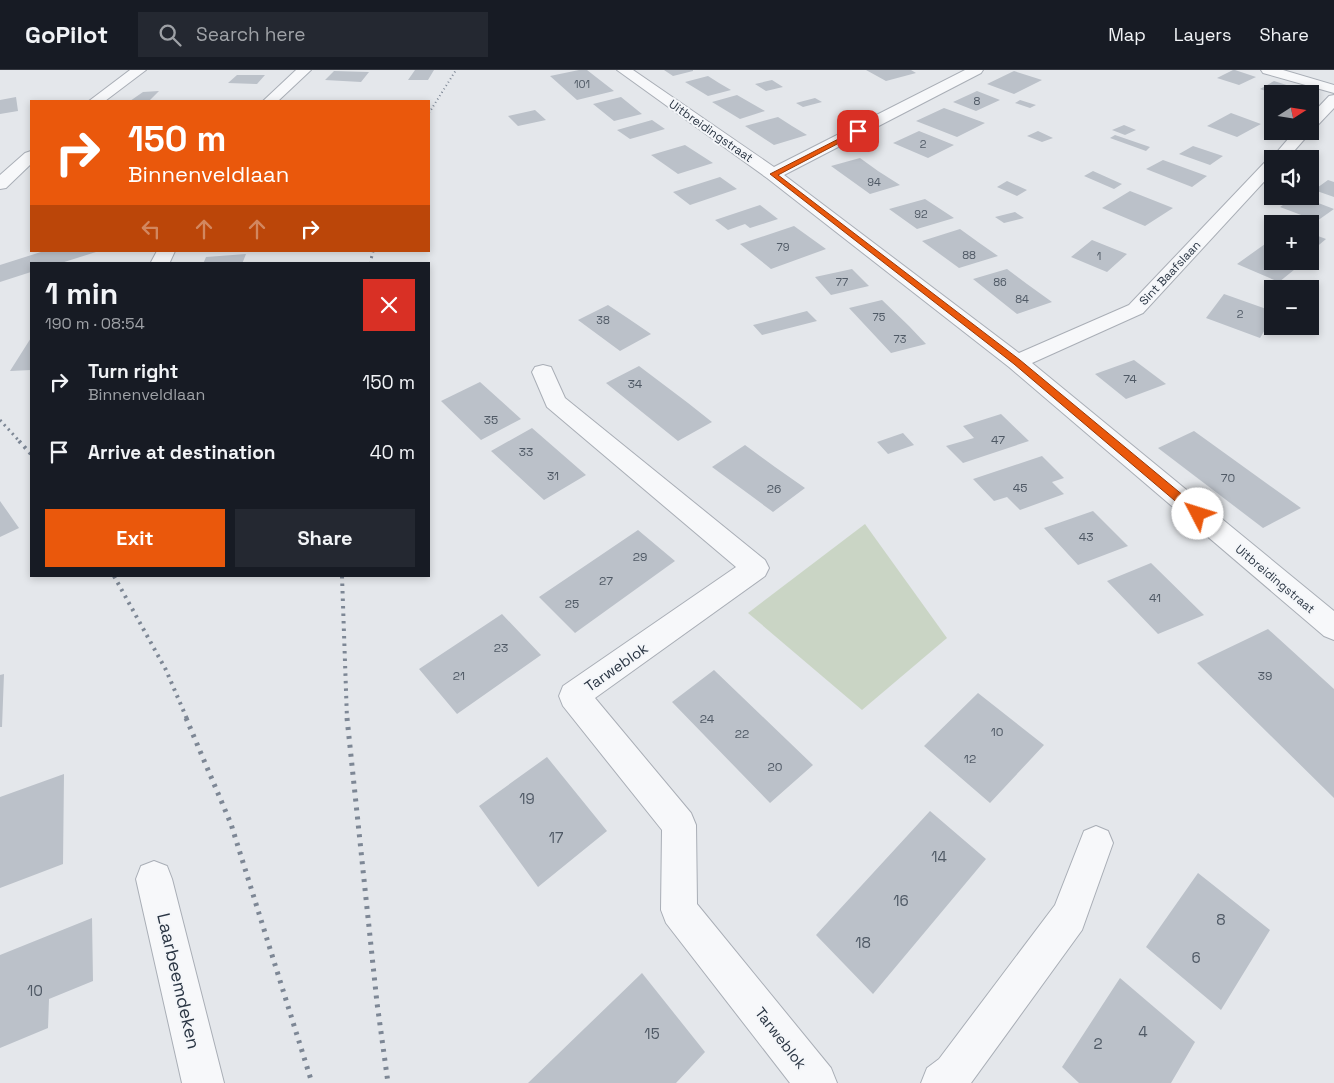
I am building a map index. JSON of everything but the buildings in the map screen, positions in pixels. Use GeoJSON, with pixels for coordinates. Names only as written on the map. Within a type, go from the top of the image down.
{"type":"FeatureCollection","features":[{"type":"Feature","properties":{"kind":"street"},"geometry":{"type":"LineString","coordinates":[[97,100],[139,70]]}},
{"type":"Feature","properties":{"kind":"street"},"geometry":{"type":"LineString","coordinates":[[271,100],[304,70]]}},
{"type":"Feature","properties":{"kind":"street","name":"Uitbreidingstraat"},"geometry":{"type":"LineString","coordinates":[[624,70],[773,174],[1017,362],[1334,628]]}},
{"type":"Feature","properties":{"kind":"street"},"geometry":{"type":"LineString","coordinates":[[773,174],[976,70]]}},
{"type":"Feature","properties":{"kind":"street"},"geometry":{"type":"LineString","coordinates":[[1268,70],[1334,90]]}},
{"type":"Feature","properties":{"kind":"street"},"geometry":{"type":"LineString","coordinates":[[1319,115],[1334,99]]}},
{"type":"Feature","properties":{"kind":"street"},"geometry":{"type":"LineString","coordinates":[[1286,150],[1296,140]]}},
{"type":"Feature","properties":{"kind":"street"},"geometry":{"type":"LineString","coordinates":[[0,184],[30,157]]}},
{"type":"Feature","properties":{"kind":"street","name":"Sint Baafslaan"},"geometry":{"type":"LineString","coordinates":[[1017,362],[1136,309],[1264,173]]}},
{"type":"Feature","properties":{"kind":"street","name":"Tarweblok"},"geometry":{"type":"LineString","coordinates":[[543,372],[555,402],[754,568],[574,696],[678,825],[679,910],[816,1083]]}},
{"type":"Feature","properties":{"kind":"street"},"geometry":{"type":"LineString","coordinates":[[952,1080],[1069,917],[1096,843]]}},
{"type":"Feature","properties":{"kind":"street","name":"Laarbeemdeken"},"geometry":{"type":"LineString","coordinates":[[154,879],[203,1083]]}},
{"type":"Feature","properties":{"kind":"green space"},"geometry":{"type":"Polygon","coordinates":[[[865,524],[947,638],[862,710],[748,613],[865,524]]]}},
{"type":"Feature","properties":{"kind":"railway"},"geometry":{"type":"LineString","coordinates":[[430,111],[456,70]]}},
{"type":"Feature","properties":{"kind":"railway"},"geometry":{"type":"LineString","coordinates":[[370,262],[373,252]]}},
{"type":"Feature","properties":{"kind":"railway"},"geometry":{"type":"LineString","coordinates":[[0,420],[20,442]]}},
{"type":"Feature","properties":{"kind":"railway"},"geometry":{"type":"LineString","coordinates":[[19,441],[30,453]]}},
{"type":"Feature","properties":{"kind":"railway"},"geometry":{"type":"LineString","coordinates":[[115,577],[166,670],[187,719]]}},
{"type":"Feature","properties":{"kind":"railway"},"geometry":{"type":"LineString","coordinates":[[342,577],[347,719]]}},
{"type":"Feature","properties":{"kind":"railway"},"geometry":{"type":"LineString","coordinates":[[186,718],[231,824],[312,1083]]}},
{"type":"Feature","properties":{"kind":"railway"},"geometry":{"type":"LineString","coordinates":[[347,718],[377,1003],[388,1083]]}},
{"type":"Feature","properties":{"kind":"route"},"geometry":{"type":"LineString","coordinates":[[858,131],[773,174],[1017,362],[1198,514]]}}]}
